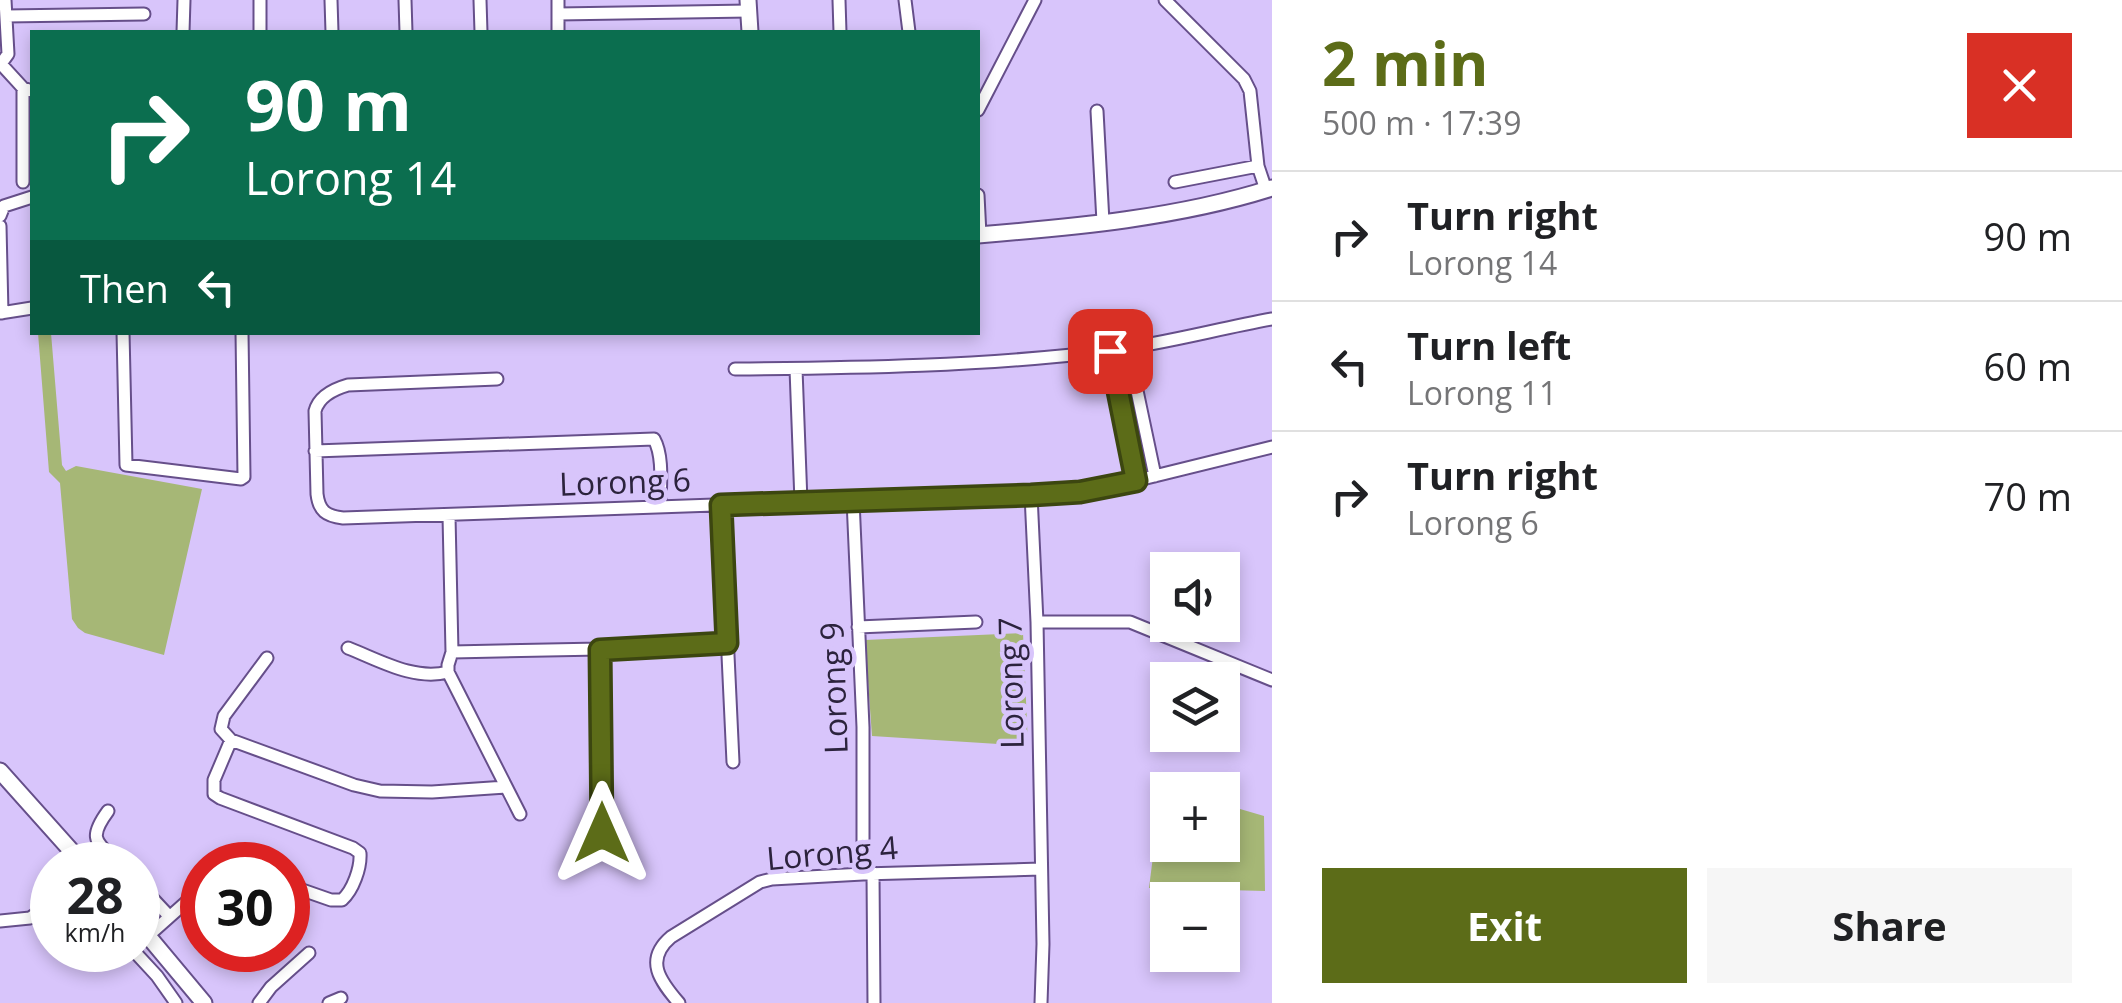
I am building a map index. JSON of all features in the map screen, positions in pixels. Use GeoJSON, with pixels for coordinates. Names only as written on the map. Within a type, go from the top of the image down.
{"type":"FeatureCollection","features":[{"type":"Feature","properties":{"kind":"street"},"geometry":{"type":"LineString","coordinates":[[5,0],[8,54],[1,65],[28,90],[24,182]]}},
{"type":"Feature","properties":{"kind":"street"},"geometry":{"type":"LineString","coordinates":[[184,0],[184,30]]}},
{"type":"Feature","properties":{"kind":"street"},"geometry":{"type":"LineString","coordinates":[[260,0],[260,30]]}},
{"type":"Feature","properties":{"kind":"street"},"geometry":{"type":"LineString","coordinates":[[331,0],[332,30]]}},
{"type":"Feature","properties":{"kind":"street"},"geometry":{"type":"LineString","coordinates":[[405,0],[406,30]]}},
{"type":"Feature","properties":{"kind":"street"},"geometry":{"type":"LineString","coordinates":[[480,0],[480,30]]}},
{"type":"Feature","properties":{"kind":"street"},"geometry":{"type":"LineString","coordinates":[[558,0],[558,30]]}},
{"type":"Feature","properties":{"kind":"street"},"geometry":{"type":"LineString","coordinates":[[839,0],[840,30]]}},
{"type":"Feature","properties":{"kind":"street"},"geometry":{"type":"LineString","coordinates":[[905,0],[909,30]]}},
{"type":"Feature","properties":{"kind":"street"},"geometry":{"type":"LineString","coordinates":[[980,106],[1035,0]]}},
{"type":"Feature","properties":{"kind":"street"},"geometry":{"type":"LineString","coordinates":[[980,235],[1103,222],[1220,202],[1269,189],[1258,166],[1250,91],[1244,79],[1166,0]]}},
{"type":"Feature","properties":{"kind":"street"},"geometry":{"type":"LineString","coordinates":[[558,14],[748,5],[750,30]]}},
{"type":"Feature","properties":{"kind":"street"},"geometry":{"type":"LineString","coordinates":[[6,16],[144,14]]}},
{"type":"Feature","properties":{"kind":"street"},"geometry":{"type":"LineString","coordinates":[[1097,111],[1103,222]]}},
{"type":"Feature","properties":{"kind":"street"},"geometry":{"type":"LineString","coordinates":[[1175,182],[1258,166]]}},
{"type":"Feature","properties":{"kind":"street"},"geometry":{"type":"LineString","coordinates":[[0,216],[4,206],[30,197]]}},
{"type":"Feature","properties":{"kind":"street"},"geometry":{"type":"LineString","coordinates":[[0,226],[1,313],[30,308]]}},
{"type":"Feature","properties":{"kind":"street"},"geometry":{"type":"LineString","coordinates":[[735,370],[981,362],[1110,351],[1272,319]]}},
{"type":"Feature","properties":{"kind":"street"},"geometry":{"type":"LineString","coordinates":[[123,335],[126,465],[241,479],[242,335]]}},
{"type":"Feature","properties":{"kind":"street"},"geometry":{"type":"LineString","coordinates":[[1128,348],[1154,476]]}},
{"type":"Feature","properties":{"kind":"street"},"geometry":{"type":"LineString","coordinates":[[1110,351],[1136,481]]}},
{"type":"Feature","properties":{"kind":"street"},"geometry":{"type":"LineString","coordinates":[[796,369],[801,502]]}},
{"type":"Feature","properties":{"kind":"street","name":"Lorong 6"},"geometry":{"type":"LineString","coordinates":[[497,379],[348,385],[334,390],[316,406],[319,505],[323,512],[331,517],[449,516],[1080,492],[1272,447]]}},
{"type":"Feature","properties":{"kind":"street"},"geometry":{"type":"LineString","coordinates":[[316,451],[654,438],[660,458],[660,507]]}},
{"type":"Feature","properties":{"kind":"street","name":"Lorong 7"},"geometry":{"type":"LineString","coordinates":[[1031,495],[1043,944],[1041,1003]]}},
{"type":"Feature","properties":{"kind":"street","name":"Lorong 9"},"geometry":{"type":"LineString","coordinates":[[853,500],[874,1003]]}},
{"type":"Feature","properties":{"kind":"street"},"geometry":{"type":"LineString","coordinates":[[721,505],[733,762]]}},
{"type":"Feature","properties":{"kind":"street"},"geometry":{"type":"LineString","coordinates":[[449,516],[452,652],[448,672],[520,814]]}},
{"type":"Feature","properties":{"kind":"street"},"geometry":{"type":"LineString","coordinates":[[858,627],[976,622]]}},
{"type":"Feature","properties":{"kind":"street"},"geometry":{"type":"LineString","coordinates":[[1036,622],[1130,622],[1272,680]]}},
{"type":"Feature","properties":{"kind":"street"},"geometry":{"type":"LineString","coordinates":[[452,652],[727,643]]}},
{"type":"Feature","properties":{"kind":"street"},"geometry":{"type":"LineString","coordinates":[[348,648],[412,672],[448,672]]}},
{"type":"Feature","properties":{"kind":"street"},"geometry":{"type":"LineString","coordinates":[[600,650],[602,833]]}},
{"type":"Feature","properties":{"kind":"street"},"geometry":{"type":"LineString","coordinates":[[267,658],[224,716],[221,730],[231,740],[380,791],[506,787]]}},
{"type":"Feature","properties":{"kind":"street"},"geometry":{"type":"LineString","coordinates":[[231,740],[214,780],[214,794],[360,853],[349,892],[342,900],[310,893]]}},
{"type":"Feature","properties":{"kind":"street"},"geometry":{"type":"LineString","coordinates":[[0,772],[63,842]]}},
{"type":"Feature","properties":{"kind":"street"},"geometry":{"type":"LineString","coordinates":[[100,842],[95,828],[108,812]]}},
{"type":"Feature","properties":{"kind":"street","name":"Lorong 4"},"geometry":{"type":"LineString","coordinates":[[679,1003],[662,982],[657,962],[661,945],[765,880],[1041,869]]}},
{"type":"Feature","properties":{"kind":"street"},"geometry":{"type":"LineString","coordinates":[[160,906],[169,916]]}},
{"type":"Feature","properties":{"kind":"street"},"geometry":{"type":"LineString","coordinates":[[160,921],[180,907]]}},
{"type":"Feature","properties":{"kind":"street"},"geometry":{"type":"LineString","coordinates":[[0,921],[30,916]]}},
{"type":"Feature","properties":{"kind":"street"},"geometry":{"type":"LineString","coordinates":[[160,951],[200,1002]]}},
{"type":"Feature","properties":{"kind":"street"},"geometry":{"type":"LineString","coordinates":[[153,972],[176,1003]]}},
{"type":"Feature","properties":{"kind":"street"},"geometry":{"type":"LineString","coordinates":[[259,1003],[287,972]]}},
{"type":"Feature","properties":{"kind":"green space"},"geometry":{"type":"Polygon","coordinates":[[[38,335],[51,335],[62,465],[66,471],[76,466],[202,489],[164,655],[85,633],[72,619],[60,483],[49,472],[38,335]]]}},
{"type":"Feature","properties":{"kind":"green space"},"geometry":{"type":"Polygon","coordinates":[[[1023,633],[1028,746],[872,736],[865,640],[1023,633]]]}},
{"type":"Feature","properties":{"kind":"green space"},"geometry":{"type":"Polygon","coordinates":[[[1240,809],[1264,816],[1265,891],[1240,890],[1240,882],[1150,882],[1149,888],[1152,862],[1240,862],[1240,809]]]}},
{"type":"Feature","properties":{"kind":"route"},"geometry":{"type":"LineString","coordinates":[[602,833],[600,650],[727,643],[721,505],[1031,495],[1080,492],[1136,481],[1110,351]]}}]}
